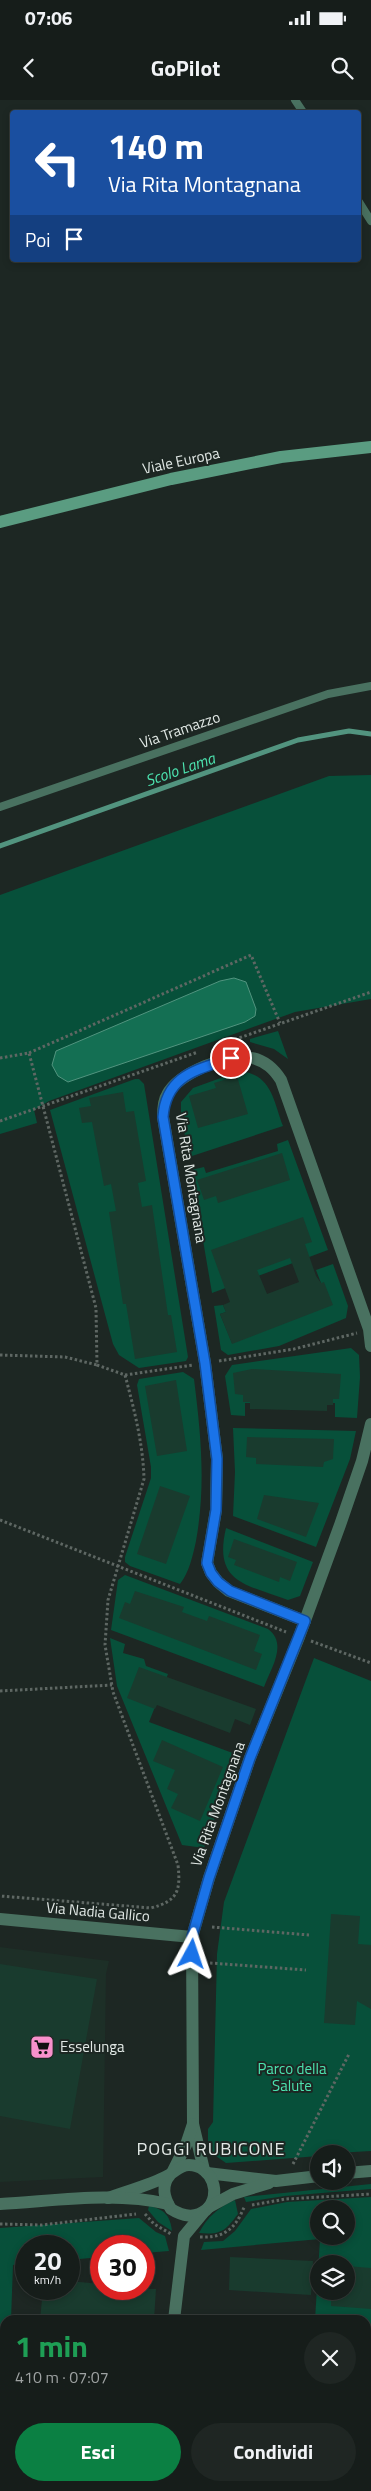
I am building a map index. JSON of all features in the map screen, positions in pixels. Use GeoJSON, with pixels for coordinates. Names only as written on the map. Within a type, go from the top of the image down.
{"type":"FeatureCollection","features":[{"type":"Feature","properties":{"kind":"main road","name":"Viale Europa"},"geometry":{"type":"LineString","coordinates":[[0,522],[171,479],[281,457],[371,447]]}},
{"type":"Feature","properties":{"kind":"street","name":"Via Rita Montagnana"},"geometry":{"type":"LineString","coordinates":[[305,1621],[230,1591],[218,1582],[211,1573],[207,1563],[216,1510],[217,1459],[205,1363],[163,1117],[167,1094],[188,1073],[231,1058],[242,1057],[259,1060],[273,1068],[281,1080],[339,1240],[370,1329],[371,1346]]}},
{"type":"Feature","properties":{"kind":"street","name":"Via Rita Montagnana"},"geometry":{"type":"LineString","coordinates":[[206,2172],[193,2124],[192,1937],[209,1878],[250,1758],[305,1621],[362,1461],[371,1424]]}},
{"type":"Feature","properties":{"kind":"street","name":"Via Nadia Gallico"},"geometry":{"type":"LineString","coordinates":[[0,1919],[192,1937]]}},
{"type":"Feature","properties":{"kind":"street","name":"Via Rita Montagnana"},"geometry":{"type":"LineString","coordinates":[[172,2173],[186,2145],[193,2124]]}},
{"type":"Feature","properties":{"kind":"street"},"geometry":{"type":"LineString","coordinates":[[108,2198],[188,2165],[206,2172],[276,2180],[310,2177]]}},
{"type":"Feature","properties":{"kind":"street"},"geometry":{"type":"LineString","coordinates":[[355,2172],[371,2171]]}},
{"type":"Feature","properties":{"kind":"street"},"geometry":{"type":"LineString","coordinates":[[184,2236],[206,2210],[215,2192],[214,2184],[206,2172]]}},
{"type":"Feature","properties":{"kind":"street"},"geometry":{"type":"LineString","coordinates":[[172,2173],[164,2185],[164,2194],[184,2236],[175,2315]]}},
{"type":"Feature","properties":{"kind":"street"},"geometry":{"type":"LineString","coordinates":[[0,2204],[108,2198],[154,2201],[186,2216],[206,2210],[233,2194],[276,2180]]}},
{"type":"Feature","properties":{"kind":"lane"},"geometry":{"type":"LineString","coordinates":[[361,205],[371,221]]}},
{"type":"Feature","properties":{"kind":"lane","name":"Via Tramazzo"},"geometry":{"type":"LineString","coordinates":[[0,807],[328,694],[371,686]]}},
{"type":"Feature","properties":{"kind":"path"},"geometry":{"type":"LineString","coordinates":[[0,1058],[29,1053],[251,955],[280,1023]]}},
{"type":"Feature","properties":{"kind":"path"},"geometry":{"type":"LineString","coordinates":[[0,1121],[371,992]]}},
{"type":"Feature","properties":{"kind":"path"},"geometry":{"type":"LineString","coordinates":[[29,1053],[96,1308],[97,1364]]}},
{"type":"Feature","properties":{"kind":"path"},"geometry":{"type":"LineString","coordinates":[[215,1362],[294,1350],[357,1332]]}},
{"type":"Feature","properties":{"kind":"path"},"geometry":{"type":"LineString","coordinates":[[0,1355],[65,1357],[97,1364],[124,1375],[192,1365]]}},
{"type":"Feature","properties":{"kind":"path"},"geometry":{"type":"LineString","coordinates":[[0,1896],[151,1908],[166,1904],[178,1892],[180,1882],[178,1865],[112,1684],[105,1645],[108,1600],[144,1479],[144,1460],[135,1413],[124,1375]]}},
{"type":"Feature","properties":{"kind":"path"},"geometry":{"type":"LineString","coordinates":[[0,1520],[288,1632]]}},
{"type":"Feature","properties":{"kind":"path"},"geometry":{"type":"LineString","coordinates":[[306,1639],[371,1663]]}},
{"type":"Feature","properties":{"kind":"path"},"geometry":{"type":"LineString","coordinates":[[0,1691],[112,1684]]}},
{"type":"Feature","properties":{"kind":"path"},"geometry":{"type":"LineString","coordinates":[[212,1927],[308,1935]]}},
{"type":"Feature","properties":{"kind":"path"},"geometry":{"type":"LineString","coordinates":[[210,1963],[306,1970]]}},
{"type":"Feature","properties":{"kind":"path"},"geometry":{"type":"LineString","coordinates":[[293,2164],[349,2054]]}},
{"type":"Feature","properties":{"kind":"path"},"geometry":{"type":"LineString","coordinates":[[0,2224],[42,2225],[145,2214],[154,2224],[171,2234],[214,2238],[225,2233],[240,2216],[244,2206],[286,2199],[371,2194]]}},
{"type":"Feature","properties":{"kind":"shaded area"},"geometry":{"type":"Polygon","coordinates":[[[234,978],[246,982],[256,1009],[255,1016],[245,1022],[68,1082],[58,1076],[52,1065],[56,1051],[220,981],[234,978]]]}},
{"type":"Feature","properties":{"kind":"shaded area"},"geometry":{"type":"Polygon","coordinates":[[[0,1947],[109,1961],[106,1974],[103,2177],[0,2182],[0,1947]]]}},
{"type":"Feature","properties":{"kind":"green space"},"geometry":{"type":"Polygon","coordinates":[[[371,775],[371,999],[295,1012],[49,1101],[34,1110],[37,1123],[0,1134],[0,895],[329,776],[371,775]]]}},
{"type":"Feature","properties":{"kind":"green space"},"geometry":{"type":"Polygon","coordinates":[[[278,1031],[288,1059],[274,1049],[250,1042],[250,1039],[278,1031]]]}},
{"type":"Feature","properties":{"kind":"green space"},"geometry":{"type":"Polygon","coordinates":[[[240,1071],[251,1073],[265,1083],[270,1090],[283,1126],[189,1157],[181,1115],[181,1102],[193,1088],[240,1071]]]}},
{"type":"Feature","properties":{"kind":"green space"},"geometry":{"type":"Polygon","coordinates":[[[139,1079],[144,1084],[188,1357],[186,1361],[139,1368],[119,1355],[113,1344],[50,1110],[139,1079]]]}},
{"type":"Feature","properties":{"kind":"green space"},"geometry":{"type":"Polygon","coordinates":[[[288,1140],[328,1250],[212,1293],[191,1170],[204,1167],[206,1173],[278,1151],[277,1144],[288,1140]]]}},
{"type":"Feature","properties":{"kind":"green space"},"geometry":{"type":"Polygon","coordinates":[[[333,1264],[348,1306],[346,1318],[279,1346],[228,1355],[221,1350],[214,1306],[223,1305],[226,1312],[220,1314],[232,1343],[321,1283],[316,1270],[333,1264]]]}},
{"type":"Feature","properties":{"kind":"green space"},"geometry":{"type":"Polygon","coordinates":[[[351,1348],[359,1355],[360,1377],[357,1418],[335,1417],[335,1403],[245,1403],[245,1416],[231,1415],[225,1376],[232,1365],[351,1348]]]}},
{"type":"Feature","properties":{"kind":"green space"},"geometry":{"type":"Polygon","coordinates":[[[183,1372],[194,1379],[199,1420],[202,1480],[196,1541],[188,1569],[180,1584],[130,1566],[125,1562],[125,1557],[151,1478],[151,1467],[137,1385],[139,1379],[183,1372]]]}},
{"type":"Feature","properties":{"kind":"green space"},"geometry":{"type":"Polygon","coordinates":[[[233,1428],[356,1431],[350,1459],[316,1547],[233,1516],[235,1472],[233,1428]]]}},
{"type":"Feature","properties":{"kind":"green space"},"geometry":{"type":"Polygon","coordinates":[[[226,1528],[313,1562],[300,1596],[288,1600],[246,1585],[236,1579],[229,1571],[224,1560],[223,1546],[226,1528]]]}},
{"type":"Feature","properties":{"kind":"green space"},"geometry":{"type":"Polygon","coordinates":[[[125,1575],[268,1629],[274,1635],[277,1649],[274,1664],[264,1687],[111,1630],[118,1580],[125,1575]]]}},
{"type":"Feature","properties":{"kind":"green space"},"geometry":{"type":"Polygon","coordinates":[[[110,1638],[125,1644],[123,1653],[144,1659],[146,1666],[168,1674],[149,1722],[238,1755],[204,1848],[182,1845],[117,1686],[110,1638]]]}},
{"type":"Feature","properties":{"kind":"green space","name":"Parco della Salute"},"geometry":{"type":"Polygon","coordinates":[[[314,1658],[371,1681],[371,2151],[355,2152],[355,2145],[310,2145],[310,2157],[226,2163],[213,2154],[208,2143],[208,2129],[213,2122],[217,1954],[224,1902],[314,1658]]]}},
{"type":"Feature","properties":{"kind":"green space"},"geometry":{"type":"Polygon","coordinates":[[[371,2184],[371,2189],[285,2196],[246,2202],[244,2197],[312,2190],[355,2190],[355,2186],[371,2184]]]}},
{"type":"Feature","properties":{"kind":"green space"},"geometry":{"type":"Polygon","coordinates":[[[371,2197],[371,2315],[315,2315],[316,2300],[355,2300],[355,2255],[319,2255],[320,2245],[355,2245],[355,2200],[321,2200],[371,2197]]]}},
{"type":"Feature","properties":{"kind":"green space"},"geometry":{"type":"Polygon","coordinates":[[[235,2200],[238,2214],[226,2228],[213,2233],[199,2233],[214,2213],[235,2200]]]}},
{"type":"Feature","properties":{"kind":"green space"},"geometry":{"type":"Polygon","coordinates":[[[310,2201],[310,2240],[201,2250],[204,2242],[223,2241],[235,2231],[251,2209],[287,2202],[310,2201]]]}},
{"type":"Feature","properties":{"kind":"green space"},"geometry":{"type":"Polygon","coordinates":[[[149,2206],[159,2209],[168,2217],[172,2231],[158,2222],[148,2210],[149,2206]]]}},
{"type":"Feature","properties":{"kind":"green space"},"geometry":{"type":"Polygon","coordinates":[[[139,2218],[156,2232],[165,2236],[169,2251],[155,2252],[155,2235],[90,2235],[90,2258],[80,2259],[80,2235],[15,2235],[11,2315],[0,2315],[0,2228],[139,2218]]]}},
{"type":"Feature","properties":{"kind":"building"},"geometry":{"type":"Polygon","coordinates":[[[237,1076],[248,1114],[198,1128],[189,1096],[216,1088],[214,1083],[237,1076]]]}},
{"type":"Feature","properties":{"kind":"building"},"geometry":{"type":"Polygon","coordinates":[[[123,1092],[126,1112],[134,1111],[146,1181],[138,1183],[142,1207],[152,1205],[168,1315],[171,1315],[177,1352],[135,1359],[126,1304],[123,1304],[109,1212],[116,1211],[111,1184],[104,1186],[92,1122],[82,1123],[79,1108],[91,1106],[89,1098],[123,1092]]]}},
{"type":"Feature","properties":{"kind":"building"},"geometry":{"type":"Polygon","coordinates":[[[282,1153],[290,1180],[218,1203],[216,1196],[204,1200],[197,1180],[282,1153]]]}},
{"type":"Feature","properties":{"kind":"building"},"geometry":{"type":"Polygon","coordinates":[[[303,1217],[312,1242],[305,1244],[316,1276],[321,1283],[324,1282],[333,1305],[232,1344],[220,1314],[226,1312],[223,1305],[230,1302],[211,1250],[303,1217]],[[290,1258],[257,1270],[267,1294],[299,1282],[290,1258]]]}},
{"type":"Feature","properties":{"kind":"building"},"geometry":{"type":"Polygon","coordinates":[[[252,1369],[341,1374],[339,1399],[333,1399],[333,1405],[327,1405],[327,1411],[250,1409],[250,1402],[243,1402],[243,1395],[235,1394],[233,1373],[252,1369]]]}},
{"type":"Feature","properties":{"kind":"building"},"geometry":{"type":"Polygon","coordinates":[[[176,1380],[187,1451],[157,1456],[145,1386],[176,1380]]]}},
{"type":"Feature","properties":{"kind":"building"},"geometry":{"type":"Polygon","coordinates":[[[247,1437],[334,1439],[333,1459],[324,1462],[323,1467],[256,1464],[256,1458],[246,1457],[247,1437]]]}},
{"type":"Feature","properties":{"kind":"building"},"geometry":{"type":"Polygon","coordinates":[[[160,1486],[190,1496],[166,1564],[137,1554],[160,1486]]]}},
{"type":"Feature","properties":{"kind":"building"},"geometry":{"type":"Polygon","coordinates":[[[264,1495],[319,1503],[306,1537],[257,1519],[264,1495]]]}},
{"type":"Feature","properties":{"kind":"building"},"geometry":{"type":"Polygon","coordinates":[[[234,1539],[297,1562],[290,1581],[280,1577],[279,1582],[234,1565],[236,1560],[228,1557],[234,1539]]]}},
{"type":"Feature","properties":{"kind":"building"},"geometry":{"type":"Polygon","coordinates":[[[135,1591],[184,1607],[182,1612],[207,1621],[209,1616],[260,1635],[254,1651],[262,1654],[256,1670],[119,1618],[125,1602],[130,1604],[135,1591]]]}},
{"type":"Feature","properties":{"kind":"building"},"geometry":{"type":"Polygon","coordinates":[[[139,1667],[256,1709],[250,1725],[235,1719],[230,1733],[157,1705],[155,1709],[127,1698],[139,1667]]]}},
{"type":"Feature","properties":{"kind":"building"},"geometry":{"type":"Polygon","coordinates":[[[162,1740],[223,1767],[200,1821],[171,1808],[178,1794],[167,1789],[175,1770],[153,1761],[162,1740]]]}},
{"type":"Feature","properties":{"kind":"building"},"geometry":{"type":"Polygon","coordinates":[[[331,1914],[360,1916],[358,1944],[371,1945],[371,2009],[357,2001],[355,2025],[324,2023],[331,1914]]]}},
{"type":"Feature","properties":{"kind":"building","name":"Esselunga"},"geometry":{"type":"Polygon","coordinates":[[[0,1964],[97,1979],[70,2129],[0,2116],[0,1964]]]}},
{"type":"Feature","properties":{"kind":"building"},"geometry":{"type":"Polygon","coordinates":[[[230,2257],[310,2261],[310,2295],[229,2290],[230,2257]]]}},
{"type":"Feature","properties":{"kind":"building"},"geometry":{"type":"Polygon","coordinates":[[[355,2267],[371,2268],[371,2309],[331,2306],[331,2300],[355,2300],[355,2267]]]}},
{"type":"Feature","properties":{"kind":"building"},"geometry":{"type":"Polygon","coordinates":[[[80,2282],[90,2283],[90,2300],[155,2300],[156,2289],[154,2315],[40,2315],[42,2300],[80,2300],[80,2282]]]}},
{"type":"Feature","properties":{"kind":"waterway","name":"Scolo Lama"},"geometry":{"type":"LineString","coordinates":[[0,846],[298,740],[349,731],[371,734]]}},
{"type":"Feature","properties":{"kind":"place","name":"Esselunga"},"geometry":{"type":"Point","coordinates":[42,2047]}},
{"type":"Feature","properties":{"kind":"district","name":"POGGI RUBICONE"},"geometry":{"type":"Point","coordinates":[211,2149]}},
{"type":"Feature","properties":{"kind":"route"},"geometry":{"type":"LineString","coordinates":[[192,1954],[192,1937],[209,1878],[250,1758],[305,1621],[230,1591],[218,1582],[211,1573],[207,1563],[207,1553],[216,1510],[217,1459],[205,1363],[163,1117],[167,1094],[179,1080],[188,1073],[231,1058]]}}]}
